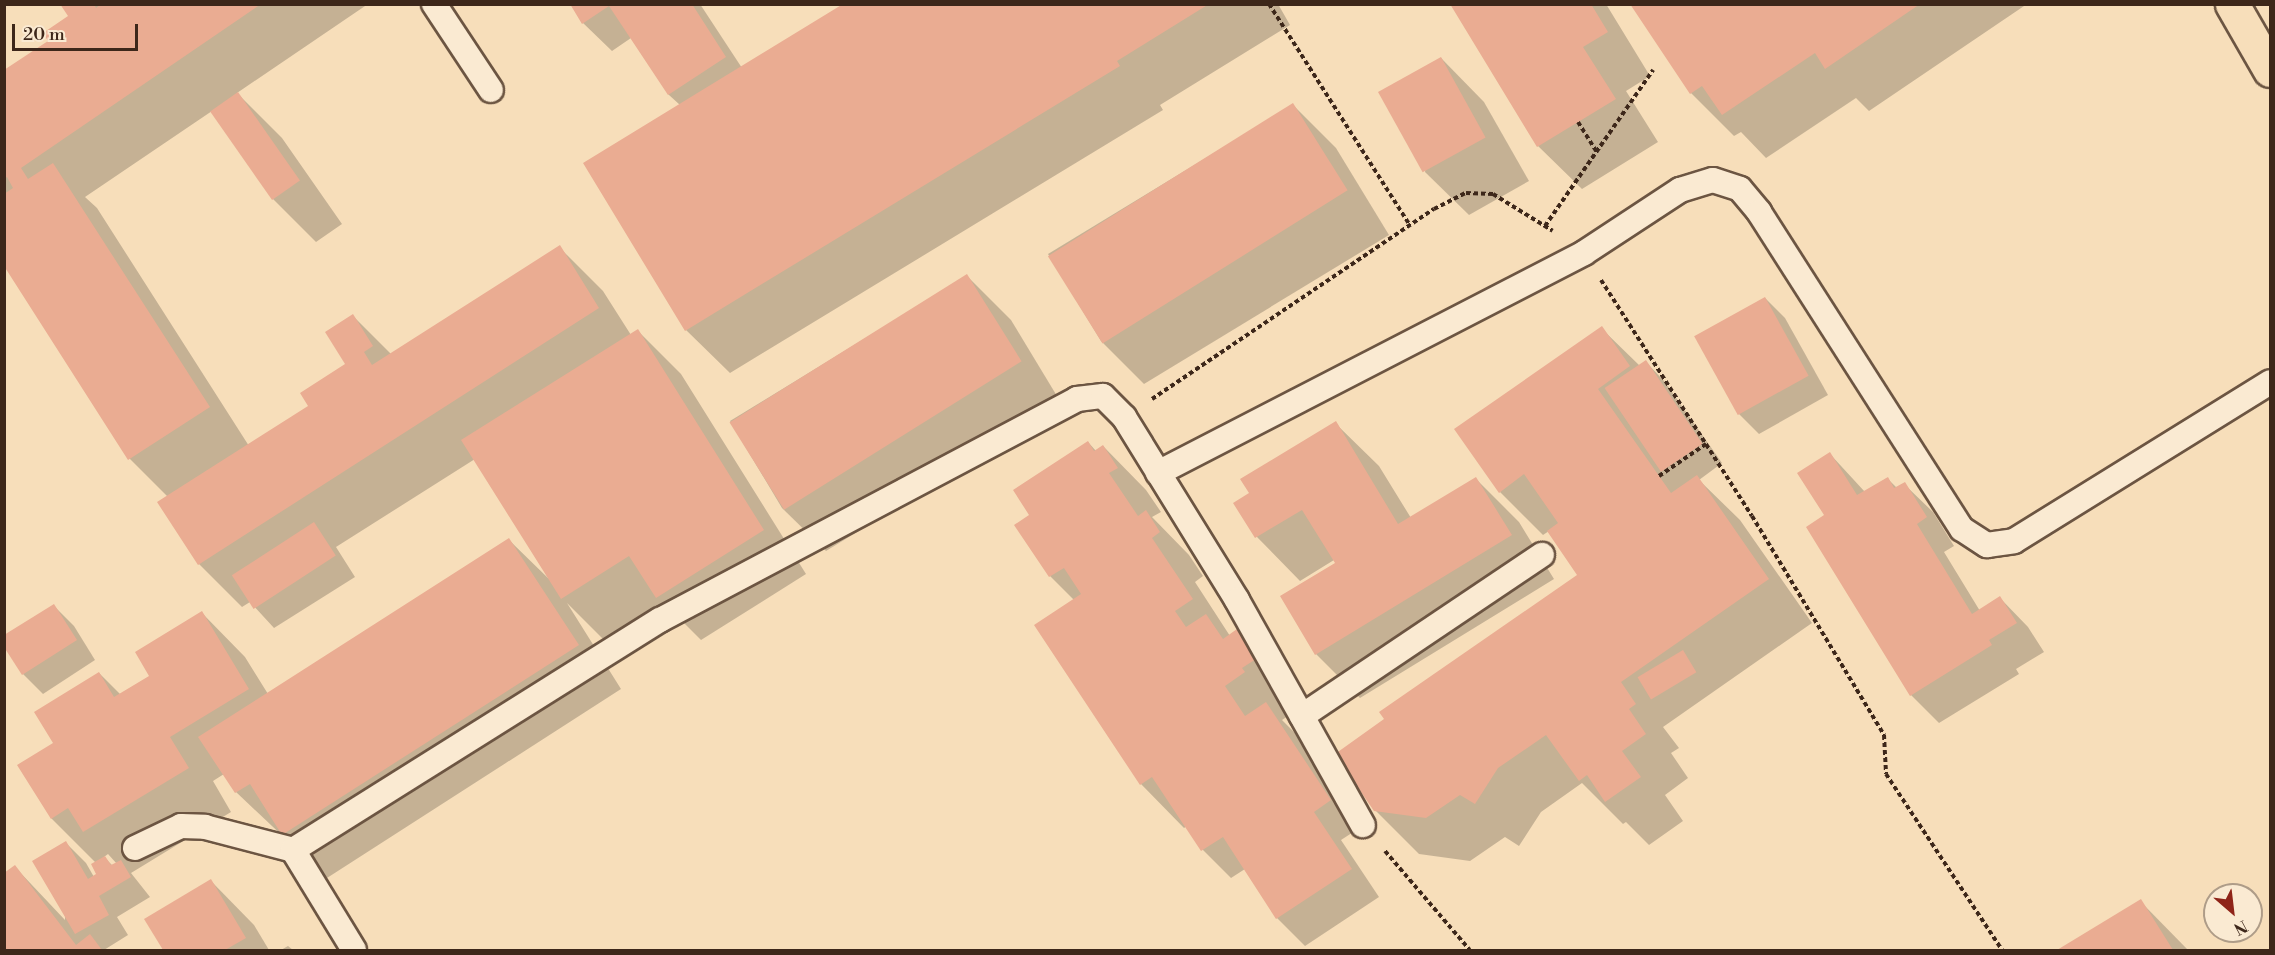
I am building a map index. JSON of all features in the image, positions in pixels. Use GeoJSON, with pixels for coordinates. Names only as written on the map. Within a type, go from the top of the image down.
{"type":"FeatureCollection","features":[{"type":"Feature","properties":{"kind":"main road"},"geometry":{"type":"LineString","coordinates":[[2232,4],[2271,70]]}},
{"type":"Feature","properties":{"kind":"lane"},"geometry":{"type":"LineString","coordinates":[[434,4],[491,90]]}},
{"type":"Feature","properties":{"kind":"lane"},"geometry":{"type":"LineString","coordinates":[[1158,473],[1584,253],[1680,190],[1713,180],[1740,189],[1759,212],[1962,529],[1987,545],[2014,541],[2271,382]]}},
{"type":"Feature","properties":{"kind":"lane"},"geometry":{"type":"LineString","coordinates":[[293,850],[660,620],[944,467],[1077,399],[1103,396],[1124,417],[1237,600],[1363,825]]}},
{"type":"Feature","properties":{"kind":"lane"},"geometry":{"type":"LineString","coordinates":[[1302,716],[1542,555]]}},
{"type":"Feature","properties":{"kind":"lane"},"geometry":{"type":"LineString","coordinates":[[135,848],[181,826],[205,827],[293,850],[354,951]]}},
{"type":"Feature","properties":{"kind":"path"},"geometry":{"type":"LineString","coordinates":[[1269,4],[1410,225]]}},
{"type":"Feature","properties":{"kind":"path"},"geometry":{"type":"LineString","coordinates":[[1545,226],[1653,70]]}},
{"type":"Feature","properties":{"kind":"path"},"geometry":{"type":"LineString","coordinates":[[1578,122],[1597,153]]}},
{"type":"Feature","properties":{"kind":"path"},"geometry":{"type":"LineString","coordinates":[[1124,417],[1434,209],[1466,193],[1493,194],[1584,253],[1706,444],[1884,735],[1886,774],[2002,951]]}},
{"type":"Feature","properties":{"kind":"path"},"geometry":{"type":"LineString","coordinates":[[1659,476],[1706,444]]}},
{"type":"Feature","properties":{"kind":"path"},"geometry":{"type":"LineString","coordinates":[[1363,825],[1470,951]]}},
{"type":"Feature","properties":{"kind":"building"},"geometry":{"type":"Polygon","coordinates":[[[60,4],[94,4],[96,8],[101,4],[261,4],[21,168],[28,179],[53,163],[210,407],[128,460],[4,266],[4,194],[13,188],[7,177],[4,179],[4,70],[48,41],[43,33],[68,16],[60,4]]]}},
{"type":"Feature","properties":{"kind":"building"},"geometry":{"type":"Polygon","coordinates":[[[570,4],[692,4],[726,57],[668,95],[609,6],[582,24],[570,4]]]}},
{"type":"Feature","properties":{"kind":"building"},"geometry":{"type":"Polygon","coordinates":[[[843,4],[1209,4],[1117,61],[1120,66],[685,331],[583,163],[843,4]]]}},
{"type":"Feature","properties":{"kind":"building"},"geometry":{"type":"Polygon","coordinates":[[[1450,4],[1591,4],[1608,32],[1583,47],[1616,99],[1537,147],[1450,4]]]}},
{"type":"Feature","properties":{"kind":"building"},"geometry":{"type":"Polygon","coordinates":[[[1630,4],[1920,4],[1825,69],[1815,53],[1722,115],[1702,86],[1690,94],[1630,4]]]}},
{"type":"Feature","properties":{"kind":"building"},"geometry":{"type":"Polygon","coordinates":[[[1441,57],[1486,137],[1423,172],[1378,92],[1441,57]]]}},
{"type":"Feature","properties":{"kind":"building"},"geometry":{"type":"Polygon","coordinates":[[[238,92],[300,180],[272,200],[210,112],[238,92]]]}},
{"type":"Feature","properties":{"kind":"building"},"geometry":{"type":"Polygon","coordinates":[[[1293,103],[1348,190],[1102,343],[1048,256],[1293,103]]]}},
{"type":"Feature","properties":{"kind":"building"},"geometry":{"type":"Polygon","coordinates":[[[560,245],[599,308],[198,565],[157,502],[308,406],[300,393],[345,364],[325,332],[353,314],[373,346],[364,352],[372,365],[560,245]]]}},
{"type":"Feature","properties":{"kind":"building"},"geometry":{"type":"Polygon","coordinates":[[[967,274],[1022,361],[784,510],[730,422],[967,274]]]}},
{"type":"Feature","properties":{"kind":"building"},"geometry":{"type":"Polygon","coordinates":[[[1765,297],[1809,376],[1738,415],[1694,336],[1765,297]]]}},
{"type":"Feature","properties":{"kind":"building"},"geometry":{"type":"Polygon","coordinates":[[[1602,326],[1630,366],[1598,389],[1671,493],[1697,475],[1769,579],[1621,682],[1636,704],[1629,709],[1646,734],[1622,751],[1641,777],[1605,802],[1587,775],[1579,781],[1546,735],[1498,768],[1475,804],[1460,795],[1426,818],[1374,811],[1335,754],[1384,719],[1379,712],[1577,575],[1547,531],[1558,523],[1524,474],[1499,493],[1454,429],[1602,326]]]}},
{"type":"Feature","properties":{"kind":"building"},"geometry":{"type":"Polygon","coordinates":[[[638,329],[764,530],[656,598],[629,556],[561,599],[461,440],[638,329]]]}},
{"type":"Feature","properties":{"kind":"building"},"geometry":{"type":"Polygon","coordinates":[[[1646,360],[1702,444],[1661,472],[1605,388],[1646,360]]]}},
{"type":"Feature","properties":{"kind":"building"},"geometry":{"type":"Polygon","coordinates":[[[1336,421],[1398,524],[1476,477],[1512,535],[1315,655],[1280,596],[1335,563],[1302,510],[1255,538],[1233,503],[1249,493],[1240,479],[1336,421]]]}},
{"type":"Feature","properties":{"kind":"building"},"geometry":{"type":"Polygon","coordinates":[[[1088,441],[1094,451],[1103,445],[1118,468],[1109,473],[1138,516],[1146,510],[1160,532],[1152,538],[1193,599],[1175,611],[1186,627],[1206,614],[1223,639],[1237,629],[1256,659],[1242,668],[1245,672],[1225,686],[1245,716],[1266,702],[1331,800],[1314,812],[1352,869],[1276,919],[1223,837],[1201,851],[1152,777],[1140,785],[1034,625],[1081,594],[1064,568],[1049,577],[1014,525],[1029,515],[1013,490],[1088,441]]]}},
{"type":"Feature","properties":{"kind":"building"},"geometry":{"type":"Polygon","coordinates":[[[1830,452],[1857,495],[1888,477],[1894,488],[1905,482],[1927,517],[1917,524],[1972,614],[2000,596],[2017,623],[1989,640],[1992,645],[1910,696],[1806,527],[1824,515],[1797,473],[1830,452]]]}},
{"type":"Feature","properties":{"kind":"building"},"geometry":{"type":"Polygon","coordinates":[[[314,522],[336,556],[254,609],[232,575],[314,522]]]}},
{"type":"Feature","properties":{"kind":"building"},"geometry":{"type":"Polygon","coordinates":[[[509,538],[579,645],[282,835],[250,784],[235,793],[198,737],[509,538]]]}},
{"type":"Feature","properties":{"kind":"building"},"geometry":{"type":"Polygon","coordinates":[[[54,604],[77,640],[22,675],[4,647],[4,635],[54,604]]]}},
{"type":"Feature","properties":{"kind":"building"},"geometry":{"type":"Polygon","coordinates":[[[202,611],[249,689],[170,737],[189,768],[83,832],[68,808],[51,819],[17,765],[53,743],[34,712],[99,672],[114,697],[149,676],[135,652],[202,611]]]}},
{"type":"Feature","properties":{"kind":"building"},"geometry":{"type":"Polygon","coordinates":[[[1683,650],[1696,672],[1651,700],[1638,677],[1683,650]]]}},
{"type":"Feature","properties":{"kind":"building"},"geometry":{"type":"Polygon","coordinates":[[[66,841],[88,879],[96,874],[91,864],[105,856],[111,865],[121,860],[131,877],[99,896],[109,915],[75,934],[32,861],[66,841]]]}},
{"type":"Feature","properties":{"kind":"building"},"geometry":{"type":"Polygon","coordinates":[[[15,865],[76,945],[90,934],[102,950],[4,950],[4,873],[15,865]]]}},
{"type":"Feature","properties":{"kind":"building"},"geometry":{"type":"Polygon","coordinates":[[[211,879],[246,938],[225,950],[163,950],[144,919],[211,879]]]}},
{"type":"Feature","properties":{"kind":"building"},"geometry":{"type":"Polygon","coordinates":[[[2141,899],[2173,950],[2057,950],[2141,899]]]}}]}
